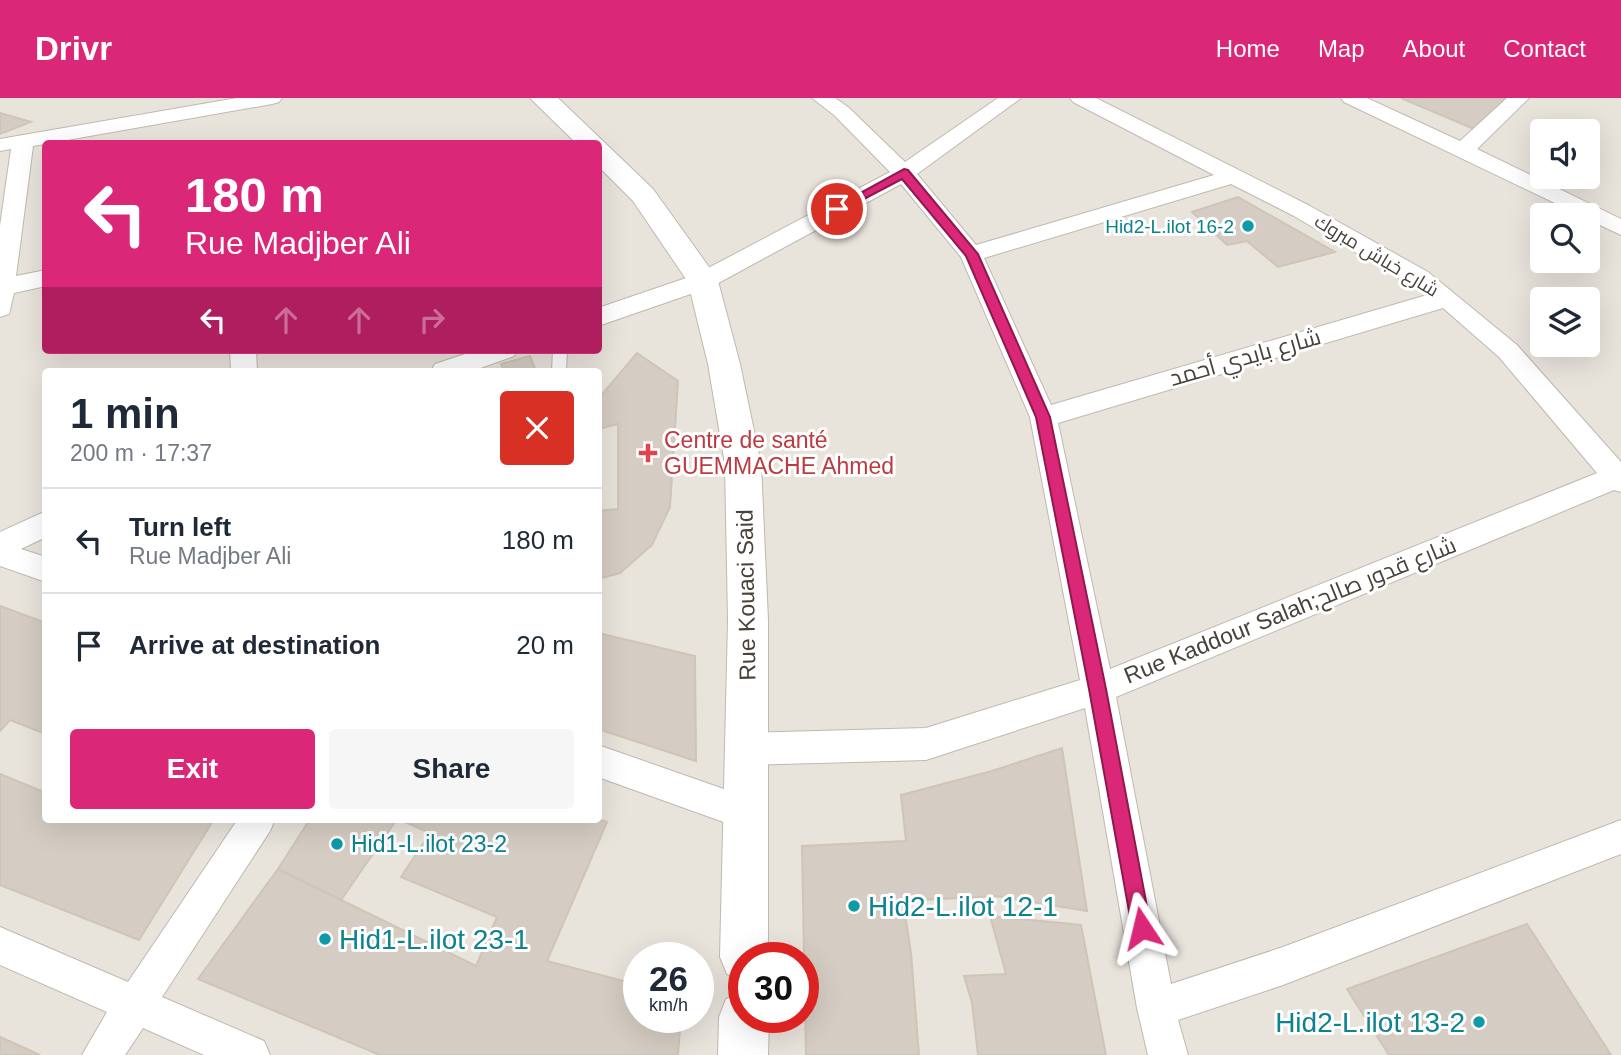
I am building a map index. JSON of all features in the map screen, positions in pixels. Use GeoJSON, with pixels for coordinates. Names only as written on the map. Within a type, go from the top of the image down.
{"type":"FeatureCollection","features":[{"type":"Feature","properties":{"kind":"street"},"geometry":{"type":"LineString","coordinates":[[0,145],[272,98]]}},
{"type":"Feature","properties":{"kind":"street","name":"Rue Kouaci Said"},"geometry":{"type":"LineString","coordinates":[[543,98],[588,140]]}},
{"type":"Feature","properties":{"kind":"street"},"geometry":{"type":"LineString","coordinates":[[822,98],[841,111],[904,173],[971,254],[1043,417],[1098,689],[1156,1008],[1168,1055]]}},
{"type":"Feature","properties":{"kind":"street"},"geometry":{"type":"LineString","coordinates":[[602,316],[704,281],[904,173],[1012,98]]}},
{"type":"Feature","properties":{"kind":"street","name":"شارع خباش مبروك"},"geometry":{"type":"LineString","coordinates":[[1080,98],[1302,211],[1420,278],[1508,351],[1620,477]]}},
{"type":"Feature","properties":{"kind":"street"},"geometry":{"type":"LineString","coordinates":[[1351,98],[1464,149],[1621,228]]}},
{"type":"Feature","properties":{"kind":"street"},"geometry":{"type":"LineString","coordinates":[[1464,149],[1519,98]]}},
{"type":"Feature","properties":{"kind":"street"},"geometry":{"type":"LineString","coordinates":[[23,141],[1,294],[42,279]]}},
{"type":"Feature","properties":{"kind":"street","name":"Rue Kouaci Said"},"geometry":{"type":"LineString","coordinates":[[602,153],[643,195],[704,281],[724,364],[743,464],[748,620],[744,942]]}},
{"type":"Feature","properties":{"kind":"street"},"geometry":{"type":"LineString","coordinates":[[971,254],[1233,176]]}},
{"type":"Feature","properties":{"kind":"street","name":"شارع بايدي أحمد"},"geometry":{"type":"LineString","coordinates":[[1043,417],[1447,298]]}},
{"type":"Feature","properties":{"kind":"street"},"geometry":{"type":"LineString","coordinates":[[453,368],[493,354]]}},
{"type":"Feature","properties":{"kind":"street","name":"Rue Kaddour Salah;شارع قدور صالح"},"geometry":{"type":"LineString","coordinates":[[747,749],[926,744],[1098,689],[1620,477]]}},
{"type":"Feature","properties":{"kind":"street"},"geometry":{"type":"LineString","coordinates":[[0,546],[42,525]]}},
{"type":"Feature","properties":{"kind":"street"},"geometry":{"type":"LineString","coordinates":[[0,554],[42,569]]}},
{"type":"Feature","properties":{"kind":"street"},"geometry":{"type":"LineString","coordinates":[[602,762],[746,813]]}},
{"type":"Feature","properties":{"kind":"street"},"geometry":{"type":"LineString","coordinates":[[102,1055],[255,823]]}},
{"type":"Feature","properties":{"kind":"street"},"geometry":{"type":"LineString","coordinates":[[1156,1008],[1283,966],[1621,837]]}},
{"type":"Feature","properties":{"kind":"street"},"geometry":{"type":"LineString","coordinates":[[0,946],[250,1055]]}},
{"type":"Feature","properties":{"kind":"street"},"geometry":{"type":"LineString","coordinates":[[743,1055],[744,1033]]}},
{"type":"Feature","properties":{"kind":"shaded area"},"geometry":{"type":"Polygon","coordinates":[[[0,98],[1621,98],[1621,1055],[0,1055],[0,98]]]}},
{"type":"Feature","properties":{"kind":"building"},"geometry":{"type":"Polygon","coordinates":[[[1401,98],[1507,98],[1474,129],[1401,98]]]}},
{"type":"Feature","properties":{"kind":"building"},"geometry":{"type":"Polygon","coordinates":[[[0,113],[31,122],[0,134],[0,113]]]}},
{"type":"Feature","properties":{"kind":"building","name":"Hid2-L.ilot 16-2"},"geometry":{"type":"Polygon","coordinates":[[[1238,197],[1335,252],[1278,267],[1247,241],[1227,245],[1192,212],[1238,197]]]}},
{"type":"Feature","properties":{"kind":"building"},"geometry":{"type":"Polygon","coordinates":[[[637,353],[678,381],[670,507],[652,545],[620,573],[602,578],[602,511],[618,509],[618,424],[602,428],[602,394],[637,353]]]}},
{"type":"Feature","properties":{"kind":"building"},"geometry":{"type":"Polygon","coordinates":[[[530,356],[535,368],[503,368],[501,364],[530,356]]]}},
{"type":"Feature","properties":{"kind":"building"},"geometry":{"type":"Polygon","coordinates":[[[0,606],[42,622],[42,732],[10,720],[0,731],[0,606]]]}},
{"type":"Feature","properties":{"kind":"building"},"geometry":{"type":"Polygon","coordinates":[[[602,634],[695,656],[696,761],[602,730],[602,634]]]}},
{"type":"Feature","properties":{"kind":"building","name":"Hid2-L.ilot 12-1"},"geometry":{"type":"Polygon","coordinates":[[[1062,748],[1087,911],[996,896],[903,901],[911,953],[919,1055],[806,1055],[806,1033],[819,1033],[819,942],[804,942],[802,846],[906,841],[901,795],[992,771],[1062,748]]]}},
{"type":"Feature","properties":{"kind":"building"},"geometry":{"type":"Polygon","coordinates":[[[0,774],[42,791],[42,823],[212,823],[139,940],[0,885],[0,774]]]}},
{"type":"Feature","properties":{"kind":"building","name":"Hid1-L.ilot 23-1"},"geometry":{"type":"Polygon","coordinates":[[[607,822],[547,961],[623,981],[623,1033],[680,1033],[678,1055],[380,1055],[198,979],[278,869],[476,966],[497,917],[401,877],[430,833],[407,823],[607,822]]]}},
{"type":"Feature","properties":{"kind":"building","name":"Hid1-L.ilot 23-2"},"geometry":{"type":"Polygon","coordinates":[[[307,823],[394,823],[341,900],[278,869],[307,823]]]}},
{"type":"Feature","properties":{"kind":"building","name":"Hid2-L.ilot 12-1"},"geometry":{"type":"Polygon","coordinates":[[[990,916],[1081,925],[1106,1055],[978,1055],[972,1003],[964,976],[1006,974],[990,916]]]}},
{"type":"Feature","properties":{"kind":"building","name":"Hid2-L.ilot 13-2"},"geometry":{"type":"Polygon","coordinates":[[[1527,924],[1611,1055],[1389,1055],[1347,989],[1527,924]]]}},
{"type":"Feature","properties":{"kind":"building"},"geometry":{"type":"Polygon","coordinates":[[[0,1037],[40,1055],[0,1055],[0,1037]]]}},
{"type":"Feature","properties":{"kind":"place","name":"Hid2-L.ilot 16-2"},"geometry":{"type":"Point","coordinates":[1248,226]}},
{"type":"Feature","properties":{"kind":"place","name":"Centre de santé GUEMMACHE Ahmed"},"geometry":{"type":"Point","coordinates":[648,453]}},
{"type":"Feature","properties":{"kind":"place","name":"Hid1-L.ilot 23-2"},"geometry":{"type":"Point","coordinates":[337,844]}},
{"type":"Feature","properties":{"kind":"place","name":"Hid2-L.ilot 12-1"},"geometry":{"type":"Point","coordinates":[854,906]}},
{"type":"Feature","properties":{"kind":"place","name":"Hid1-L.ilot 23-1"},"geometry":{"type":"Point","coordinates":[325,939]}},
{"type":"Feature","properties":{"kind":"place","name":"Hid2-L.ilot 13-2"},"geometry":{"type":"Point","coordinates":[1479,1022]}},
{"type":"Feature","properties":{"kind":"route"},"geometry":{"type":"LineString","coordinates":[[837,209],[904,173],[971,254],[1043,417],[1098,689],[1142,928]]}}]}
